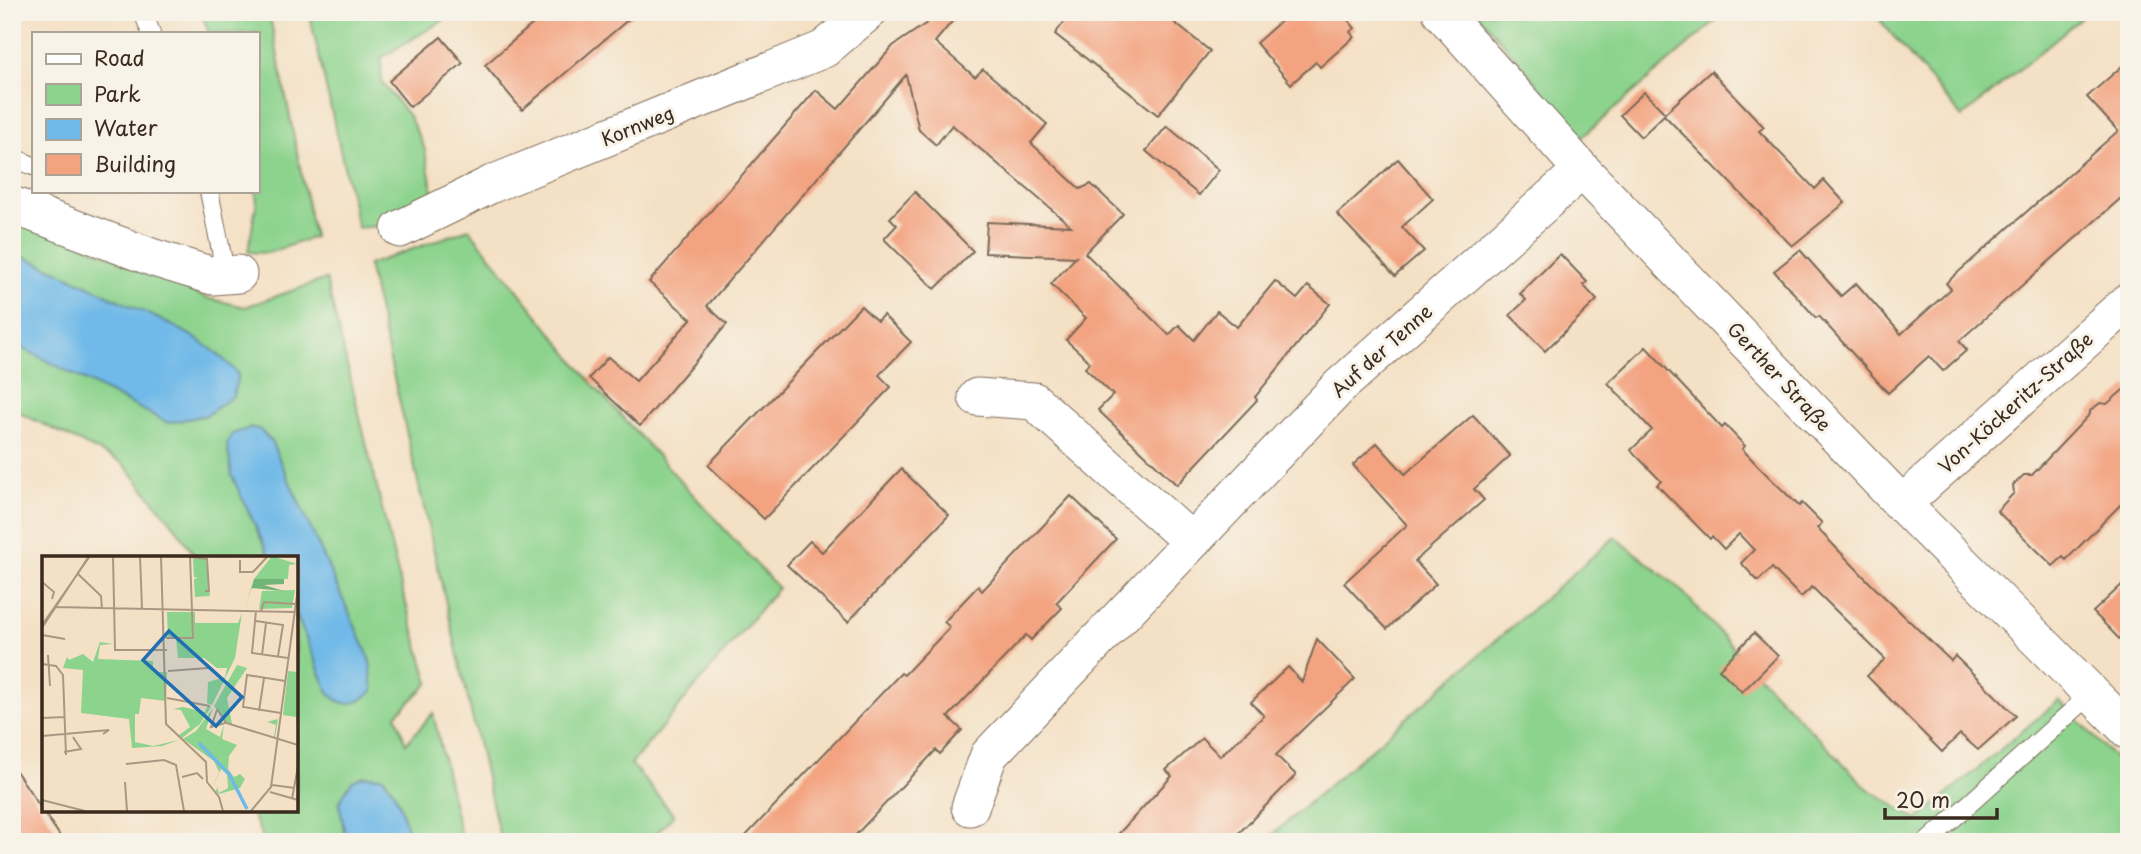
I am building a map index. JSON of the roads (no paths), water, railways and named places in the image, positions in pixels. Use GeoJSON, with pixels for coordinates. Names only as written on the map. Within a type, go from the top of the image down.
{"type":"FeatureCollection","features":[{"type":"Feature","properties":{"kind":"street","name":"Kornweg"},"geometry":{"type":"LineString","coordinates":[[400,229],[492,184],[824,49],[868,12]]}},
{"type":"Feature","properties":{"kind":"street","name":"Gerther Straße"},"geometry":{"type":"LineString","coordinates":[[1441,12],[1582,170],[1902,504],[2129,731]]}},
{"type":"Feature","properties":{"kind":"street","name":"Auf der Tenne"},"geometry":{"type":"LineString","coordinates":[[970,807],[989,755],[1191,541],[1340,386],[1582,170]]}},
{"type":"Feature","properties":{"kind":"street"},"geometry":{"type":"LineString","coordinates":[[12,205],[154,258],[226,275]]}},
{"type":"Feature","properties":{"kind":"street","name":"Von-Köckeritz-Straße"},"geometry":{"type":"LineString","coordinates":[[1902,504],[2129,301]]}},
{"type":"Feature","properties":{"kind":"street"},"geometry":{"type":"LineString","coordinates":[[977,397],[1034,401],[1191,541]]}},
{"type":"Feature","properties":{"kind":"lane"},"geometry":{"type":"LineString","coordinates":[[143,12],[151,32]]}},
{"type":"Feature","properties":{"kind":"lane"},"geometry":{"type":"LineString","coordinates":[[12,157],[32,166]]}},
{"type":"Feature","properties":{"kind":"lane"},"geometry":{"type":"LineString","coordinates":[[209,192],[226,275]]}},
{"type":"Feature","properties":{"kind":"lane"},"geometry":{"type":"LineString","coordinates":[[1927,842],[2091,694]]}},
{"type":"Feature","properties":{"kind":"water"},"geometry":{"type":"Polygon","coordinates":[[[12,252],[53,269],[198,340],[226,361],[238,374],[233,396],[207,415],[168,423],[12,343],[12,252]]]}},
{"type":"Feature","properties":{"kind":"water"},"geometry":{"type":"Polygon","coordinates":[[[251,428],[259,429],[271,441],[370,659],[373,691],[361,700],[345,703],[328,692],[298,619],[298,556],[269,556],[232,476],[227,444],[232,434],[251,428]]]}},
{"type":"Feature","properties":{"kind":"water"},"geometry":{"type":"Polygon","coordinates":[[[364,776],[383,777],[389,784],[401,807],[410,842],[346,842],[339,802],[352,781],[364,776]]]}}]}
